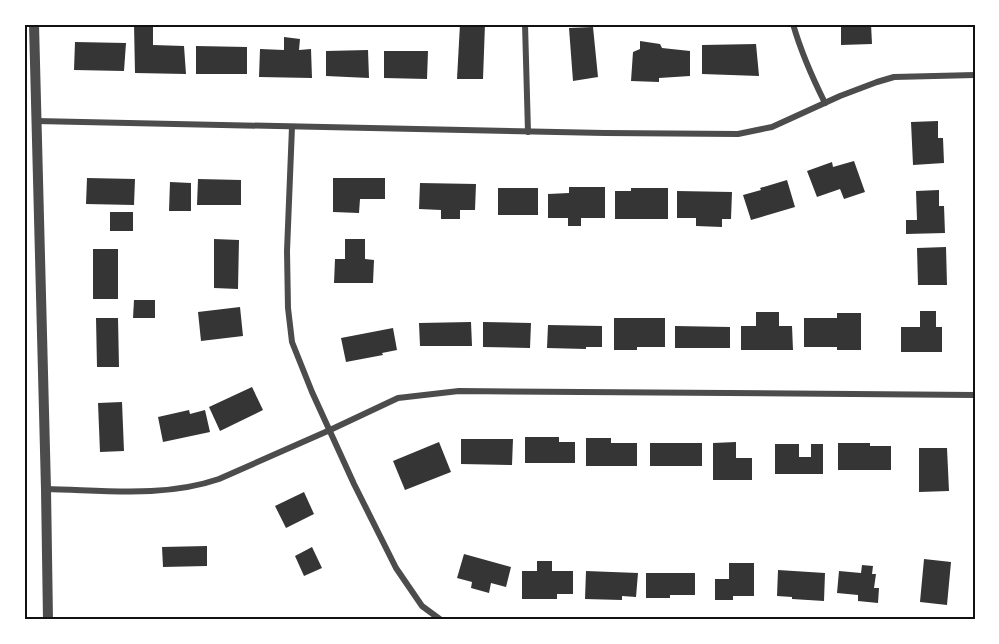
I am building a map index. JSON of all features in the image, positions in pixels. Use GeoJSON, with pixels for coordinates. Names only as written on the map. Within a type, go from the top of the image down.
{"type":"FeatureCollection","features":[{"type":"Feature","properties":{"kind":"street"},"geometry":{"type":"LineString","coordinates":[[34,24],[48,620]]}},
{"type":"Feature","properties":{"kind":"street"},"geometry":{"type":"LineString","coordinates":[[525,24],[528,132]]}},
{"type":"Feature","properties":{"kind":"street"},"geometry":{"type":"LineString","coordinates":[[793,24],[800,48],[825,103]]}},
{"type":"Feature","properties":{"kind":"street"},"geometry":{"type":"LineString","coordinates":[[36,121],[738,135],[772,127],[840,96],[894,77],[975,75]]}},
{"type":"Feature","properties":{"kind":"street"},"geometry":{"type":"LineString","coordinates":[[292,127],[287,251],[288,308],[292,342],[354,484],[396,568],[422,606],[441,620]]}},
{"type":"Feature","properties":{"kind":"street"},"geometry":{"type":"LineString","coordinates":[[46,489],[155,492],[203,485],[399,398],[459,391],[975,395]]}},
{"type":"Feature","properties":{"kind":"building"},"geometry":{"type":"Polygon","coordinates":[[[134,24],[153,24],[153,45],[184,46],[186,74],[135,73],[134,24]]]}},
{"type":"Feature","properties":{"kind":"building"},"geometry":{"type":"Polygon","coordinates":[[[460,24],[485,24],[483,79],[457,79],[460,24]]]}},
{"type":"Feature","properties":{"kind":"building"},"geometry":{"type":"Polygon","coordinates":[[[841,24],[871,24],[872,44],[841,45],[841,24]]]}},
{"type":"Feature","properties":{"kind":"building"},"geometry":{"type":"Polygon","coordinates":[[[593,27],[598,77],[573,81],[569,28],[593,27]]]}},
{"type":"Feature","properties":{"kind":"building"},"geometry":{"type":"Polygon","coordinates":[[[284,37],[300,39],[299,50],[311,49],[312,78],[259,77],[260,49],[284,50],[284,37]]]}},
{"type":"Feature","properties":{"kind":"building"},"geometry":{"type":"Polygon","coordinates":[[[640,41],[660,44],[662,48],[690,51],[690,76],[659,78],[659,82],[631,81],[633,52],[640,49],[640,41]]]}},
{"type":"Feature","properties":{"kind":"building"},"geometry":{"type":"Polygon","coordinates":[[[75,42],[126,43],[124,71],[74,70],[75,42]]]}},
{"type":"Feature","properties":{"kind":"building"},"geometry":{"type":"Polygon","coordinates":[[[756,44],[759,76],[702,74],[702,45],[756,44]]]}},
{"type":"Feature","properties":{"kind":"building"},"geometry":{"type":"Polygon","coordinates":[[[196,46],[247,47],[247,74],[196,74],[196,46]]]}},
{"type":"Feature","properties":{"kind":"building"},"geometry":{"type":"Polygon","coordinates":[[[368,50],[369,78],[326,76],[326,51],[368,50]]]}},
{"type":"Feature","properties":{"kind":"building"},"geometry":{"type":"Polygon","coordinates":[[[384,51],[428,51],[427,79],[384,78],[384,51]]]}},
{"type":"Feature","properties":{"kind":"building"},"geometry":{"type":"Polygon","coordinates":[[[938,121],[938,138],[943,138],[944,163],[913,165],[911,122],[938,121]]]}},
{"type":"Feature","properties":{"kind":"building"},"geometry":{"type":"Polygon","coordinates":[[[854,161],[865,192],[844,199],[840,189],[817,197],[807,171],[832,162],[833,167],[854,161]]]}},
{"type":"Feature","properties":{"kind":"building"},"geometry":{"type":"Polygon","coordinates":[[[87,178],[135,179],[134,205],[86,204],[87,178]]]}},
{"type":"Feature","properties":{"kind":"building"},"geometry":{"type":"Polygon","coordinates":[[[333,178],[385,178],[385,199],[360,199],[359,213],[333,212],[333,178]]]}},
{"type":"Feature","properties":{"kind":"building"},"geometry":{"type":"Polygon","coordinates":[[[198,179],[241,180],[241,205],[197,205],[198,179]]]}},
{"type":"Feature","properties":{"kind":"building"},"geometry":{"type":"Polygon","coordinates":[[[787,180],[795,207],[751,220],[743,195],[787,180]]]}},
{"type":"Feature","properties":{"kind":"building"},"geometry":{"type":"Polygon","coordinates":[[[170,182],[191,183],[191,211],[169,211],[170,182]]]}},
{"type":"Feature","properties":{"kind":"building"},"geometry":{"type":"Polygon","coordinates":[[[420,183],[476,184],[475,210],[460,210],[460,219],[441,219],[441,210],[419,209],[420,183]]]}},
{"type":"Feature","properties":{"kind":"building"},"geometry":{"type":"Polygon","coordinates":[[[569,187],[605,187],[605,218],[581,218],[581,226],[568,226],[568,218],[548,218],[548,194],[569,193],[569,187]]]}},
{"type":"Feature","properties":{"kind":"building"},"geometry":{"type":"Polygon","coordinates":[[[498,188],[538,188],[538,215],[498,215],[498,188]]]}},
{"type":"Feature","properties":{"kind":"building"},"geometry":{"type":"Polygon","coordinates":[[[631,188],[668,188],[668,219],[615,219],[615,191],[631,191],[631,188]]]}},
{"type":"Feature","properties":{"kind":"building"},"geometry":{"type":"Polygon","coordinates":[[[939,190],[939,206],[944,206],[945,233],[906,234],[906,220],[917,220],[916,191],[939,190]]]}},
{"type":"Feature","properties":{"kind":"building"},"geometry":{"type":"Polygon","coordinates":[[[677,191],[732,192],[731,219],[722,219],[722,227],[696,226],[696,218],[677,218],[677,191]]]}},
{"type":"Feature","properties":{"kind":"building"},"geometry":{"type":"Polygon","coordinates":[[[110,212],[133,212],[133,231],[110,231],[110,212]]]}},
{"type":"Feature","properties":{"kind":"building"},"geometry":{"type":"Polygon","coordinates":[[[214,239],[239,240],[238,289],[214,288],[214,239]]]}},
{"type":"Feature","properties":{"kind":"building"},"geometry":{"type":"Polygon","coordinates":[[[345,239],[365,239],[365,259],[374,260],[373,283],[334,283],[335,259],[345,259],[345,239]]]}},
{"type":"Feature","properties":{"kind":"building"},"geometry":{"type":"Polygon","coordinates":[[[946,247],[947,285],[918,285],[917,248],[946,247]]]}},
{"type":"Feature","properties":{"kind":"building"},"geometry":{"type":"Polygon","coordinates":[[[93,249],[118,249],[118,299],[93,299],[93,249]]]}},
{"type":"Feature","properties":{"kind":"building"},"geometry":{"type":"Polygon","coordinates":[[[134,300],[155,300],[155,318],[133,318],[134,300]]]}},
{"type":"Feature","properties":{"kind":"building"},"geometry":{"type":"Polygon","coordinates":[[[240,307],[243,336],[201,341],[198,312],[240,307]]]}},
{"type":"Feature","properties":{"kind":"building"},"geometry":{"type":"Polygon","coordinates":[[[920,311],[936,311],[936,327],[942,327],[942,352],[901,352],[901,327],[920,327],[920,311]]]}},
{"type":"Feature","properties":{"kind":"building"},"geometry":{"type":"Polygon","coordinates":[[[756,312],[779,312],[779,326],[792,326],[793,350],[741,350],[741,326],[756,326],[756,312]]]}},
{"type":"Feature","properties":{"kind":"building"},"geometry":{"type":"Polygon","coordinates":[[[837,313],[861,313],[861,350],[804,347],[804,318],[837,318],[837,313]]]}},
{"type":"Feature","properties":{"kind":"building"},"geometry":{"type":"Polygon","coordinates":[[[96,318],[118,318],[119,367],[97,367],[96,318]]]}},
{"type":"Feature","properties":{"kind":"building"},"geometry":{"type":"Polygon","coordinates":[[[614,318],[665,318],[665,347],[614,350],[614,318]]]}},
{"type":"Feature","properties":{"kind":"building"},"geometry":{"type":"Polygon","coordinates":[[[471,322],[472,346],[420,346],[419,323],[471,322]]]}},
{"type":"Feature","properties":{"kind":"building"},"geometry":{"type":"Polygon","coordinates":[[[483,322],[531,323],[530,348],[483,347],[483,322]]]}},
{"type":"Feature","properties":{"kind":"building"},"geometry":{"type":"Polygon","coordinates":[[[548,325],[602,326],[602,347],[547,348],[548,325]]]}},
{"type":"Feature","properties":{"kind":"building"},"geometry":{"type":"Polygon","coordinates":[[[675,326],[730,327],[730,348],[675,348],[675,326]]]}},
{"type":"Feature","properties":{"kind":"building"},"geometry":{"type":"Polygon","coordinates":[[[393,328],[397,350],[346,362],[341,338],[393,328]]]}},
{"type":"Feature","properties":{"kind":"building"},"geometry":{"type":"Polygon","coordinates":[[[252,387],[263,410],[220,431],[209,407],[252,387]]]}},
{"type":"Feature","properties":{"kind":"building"},"geometry":{"type":"Polygon","coordinates":[[[122,402],[124,451],[100,452],[98,403],[122,402]]]}},
{"type":"Feature","properties":{"kind":"building"},"geometry":{"type":"Polygon","coordinates":[[[189,410],[190,414],[205,410],[210,432],[163,442],[158,417],[189,410]]]}},
{"type":"Feature","properties":{"kind":"building"},"geometry":{"type":"Polygon","coordinates":[[[525,437],[559,437],[559,442],[575,442],[575,463],[525,463],[525,437]]]}},
{"type":"Feature","properties":{"kind":"building"},"geometry":{"type":"Polygon","coordinates":[[[586,438],[611,438],[611,443],[637,443],[637,466],[586,466],[586,438]]]}},
{"type":"Feature","properties":{"kind":"building"},"geometry":{"type":"Polygon","coordinates":[[[461,439],[513,439],[512,465],[461,464],[461,439]]]}},
{"type":"Feature","properties":{"kind":"building"},"geometry":{"type":"Polygon","coordinates":[[[439,442],[451,472],[405,490],[393,461],[439,442]]]}},
{"type":"Feature","properties":{"kind":"building"},"geometry":{"type":"Polygon","coordinates":[[[736,442],[736,458],[752,458],[752,480],[713,480],[713,443],[736,442]]]}},
{"type":"Feature","properties":{"kind":"building"},"geometry":{"type":"Polygon","coordinates":[[[650,443],[702,443],[702,466],[650,466],[650,443]]]}},
{"type":"Feature","properties":{"kind":"building"},"geometry":{"type":"Polygon","coordinates":[[[838,443],[870,443],[870,446],[891,446],[891,470],[838,470],[838,443]]]}},
{"type":"Feature","properties":{"kind":"building"},"geometry":{"type":"Polygon","coordinates":[[[775,444],[799,444],[799,457],[811,457],[811,444],[823,444],[823,474],[775,474],[775,444]]]}},
{"type":"Feature","properties":{"kind":"building"},"geometry":{"type":"Polygon","coordinates":[[[919,448],[947,448],[949,491],[919,492],[919,448]]]}},
{"type":"Feature","properties":{"kind":"building"},"geometry":{"type":"Polygon","coordinates":[[[304,492],[314,514],[286,528],[275,506],[304,492]]]}},
{"type":"Feature","properties":{"kind":"building"},"geometry":{"type":"Polygon","coordinates":[[[207,546],[207,566],[163,567],[162,547],[207,546]]]}},
{"type":"Feature","properties":{"kind":"building"},"geometry":{"type":"Polygon","coordinates":[[[312,547],[322,568],[304,576],[295,556],[312,547]]]}},
{"type":"Feature","properties":{"kind":"building"},"geometry":{"type":"Polygon","coordinates":[[[464,554],[511,567],[506,587],[491,583],[489,593],[471,588],[472,582],[457,578],[464,554]]]}},
{"type":"Feature","properties":{"kind":"building"},"geometry":{"type":"Polygon","coordinates":[[[924,559],[951,562],[947,605],[920,602],[924,559]]]}},
{"type":"Feature","properties":{"kind":"building"},"geometry":{"type":"Polygon","coordinates":[[[537,561],[552,561],[552,571],[573,571],[573,594],[557,594],[557,599],[522,599],[522,571],[537,571],[537,561]]]}},
{"type":"Feature","properties":{"kind":"building"},"geometry":{"type":"Polygon","coordinates":[[[729,563],[754,563],[754,596],[733,596],[733,600],[715,600],[715,579],[729,579],[729,563]]]}},
{"type":"Feature","properties":{"kind":"building"},"geometry":{"type":"Polygon","coordinates":[[[862,565],[873,566],[872,574],[876,574],[874,588],[879,588],[878,603],[858,601],[858,595],[837,593],[839,571],[861,573],[862,565]]]}},
{"type":"Feature","properties":{"kind":"building"},"geometry":{"type":"Polygon","coordinates":[[[778,570],[825,573],[824,601],[777,596],[778,570]]]}},
{"type":"Feature","properties":{"kind":"building"},"geometry":{"type":"Polygon","coordinates":[[[586,571],[638,573],[636,597],[622,596],[622,600],[585,599],[586,571]]]}},
{"type":"Feature","properties":{"kind":"building"},"geometry":{"type":"Polygon","coordinates":[[[646,573],[695,573],[695,595],[646,598],[646,573]]]}}]}
